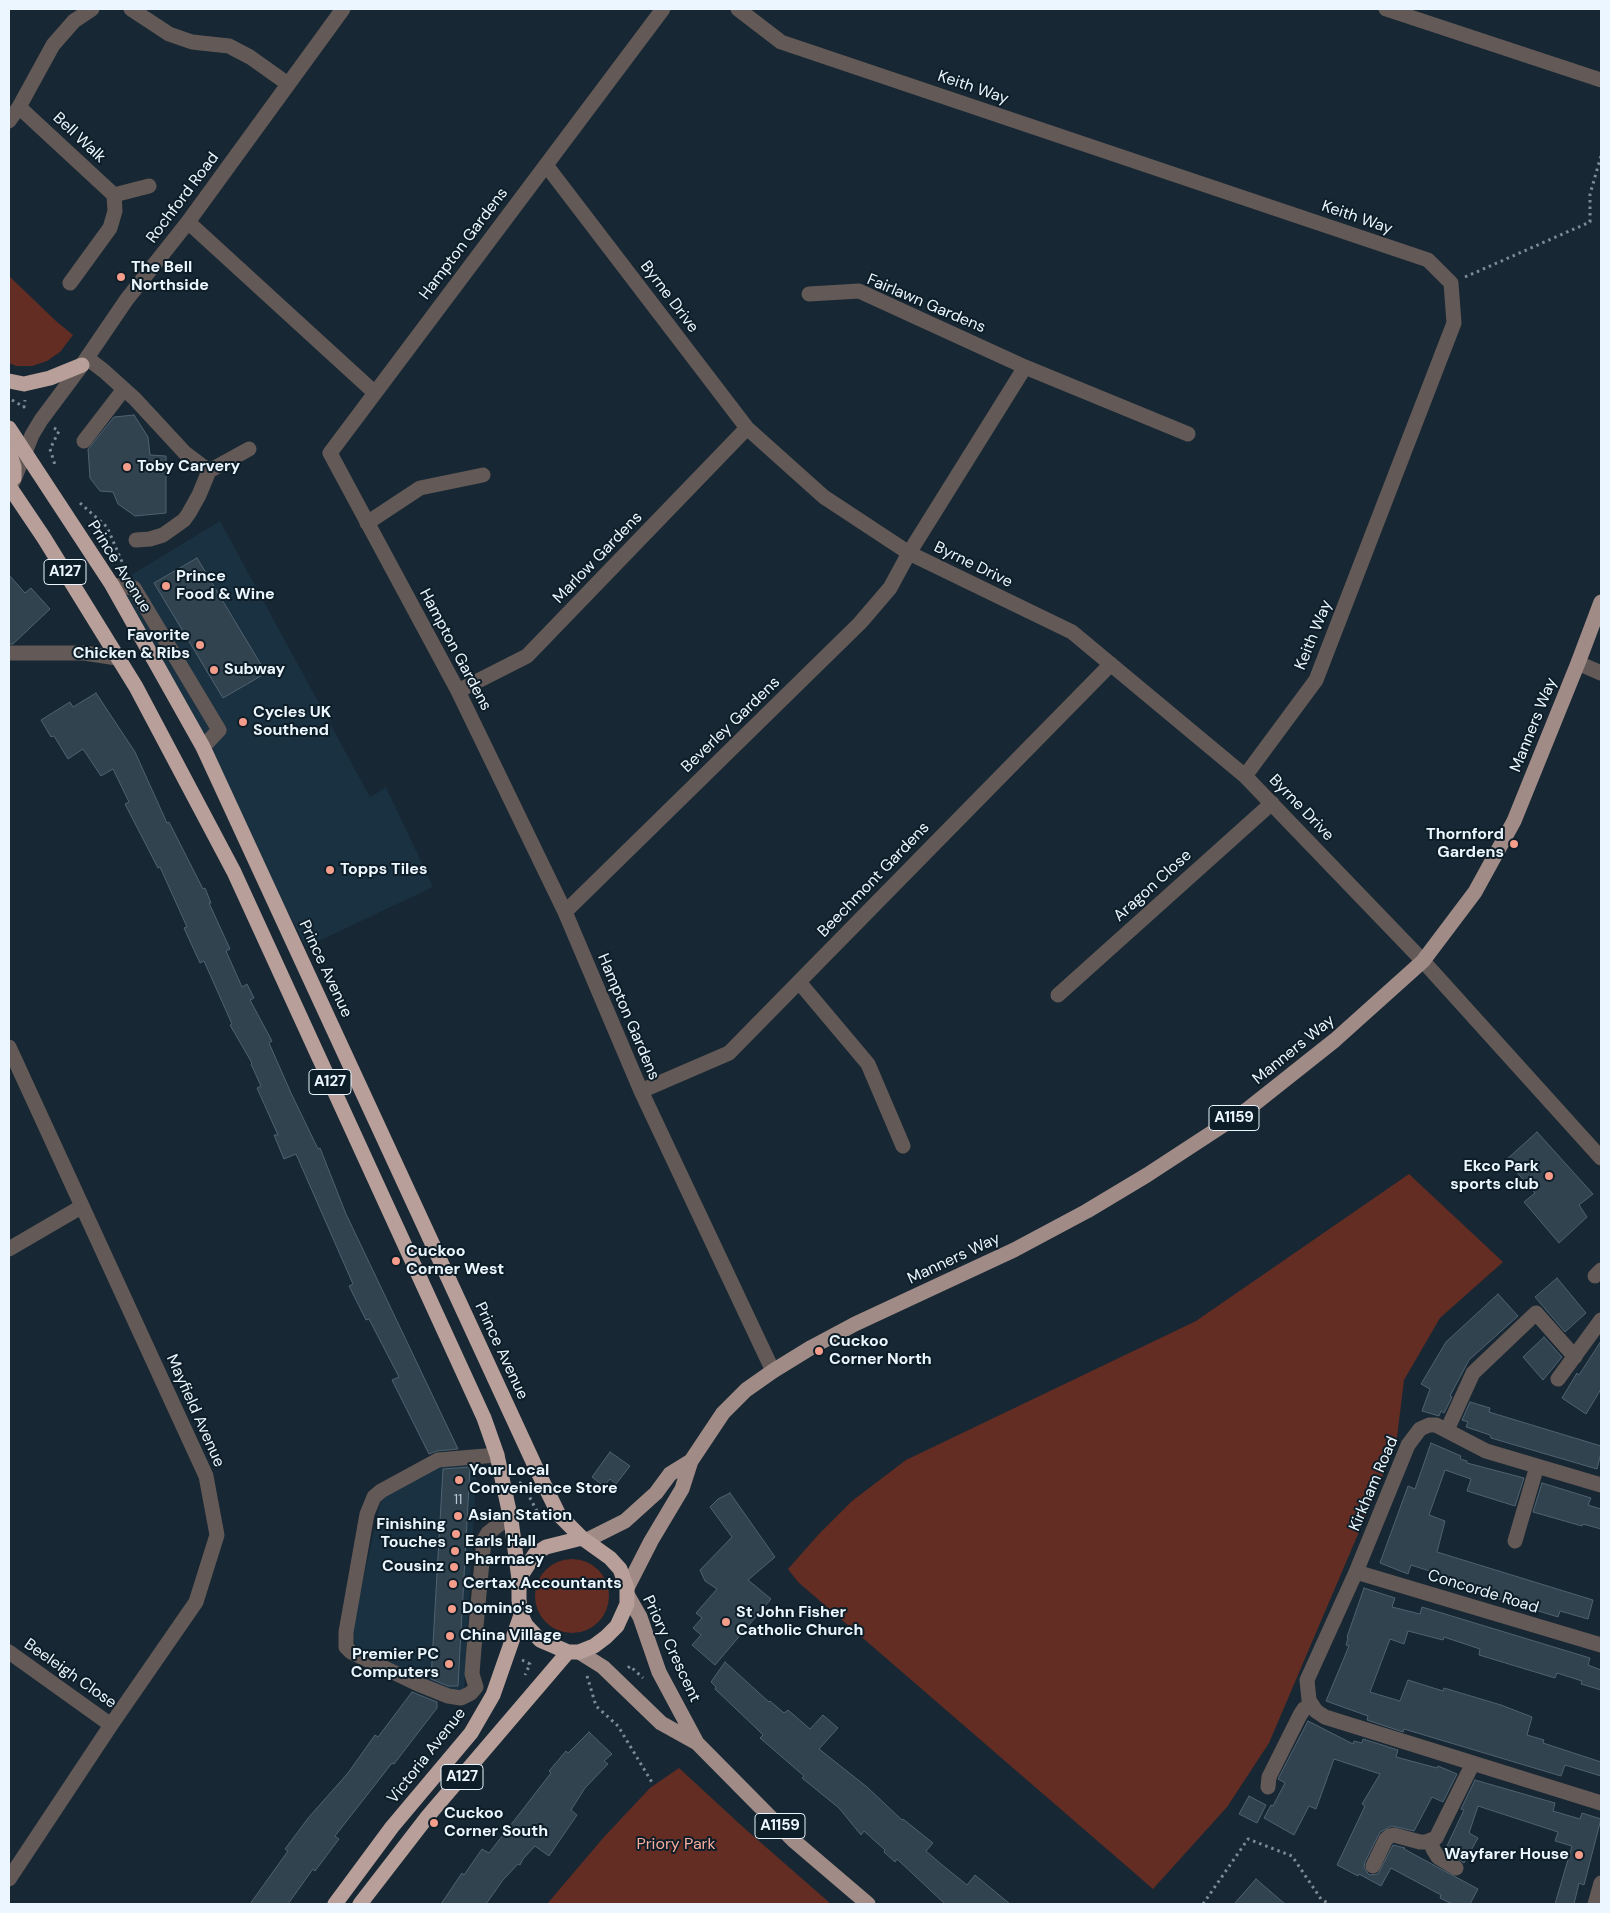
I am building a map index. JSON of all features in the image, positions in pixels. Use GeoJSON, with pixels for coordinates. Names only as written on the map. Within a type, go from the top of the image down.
{"type":"FeatureCollection","features":[{"type":"Feature","properties":{"kind":"highway"},"geometry":{"type":"LineString","coordinates":[[9,381],[24,384],[50,378],[84,361]]}},
{"type":"Feature","properties":{"kind":"highway","name":"Prince Avenue"},"geometry":{"type":"LineString","coordinates":[[9,428],[112,585],[203,747],[542,1481],[559,1515],[585,1539]]}},
{"type":"Feature","properties":{"kind":"highway","name":"A127"},"geometry":{"type":"LineString","coordinates":[[9,451],[14,467],[11,486],[136,687],[234,872],[484,1418],[497,1455],[512,1520],[519,1579]]}},
{"type":"Feature","properties":{"kind":"highway"},"geometry":{"type":"LineString","coordinates":[[585,1539],[615,1564],[624,1577],[628,1592],[627,1604],[617,1626],[606,1637],[594,1646],[573,1652],[540,1640],[526,1625],[521,1615],[519,1579],[535,1554],[546,1547],[585,1539]]}},
{"type":"Feature","properties":{"kind":"highway","name":"Victoria Avenue"},"geometry":{"type":"LineString","coordinates":[[335,1904],[392,1827],[471,1733],[493,1695],[521,1615]]}},
{"type":"Feature","properties":{"kind":"highway","name":"A127"},"geometry":{"type":"LineString","coordinates":[[360,1904],[428,1816],[534,1692],[573,1652]]}},
{"type":"Feature","properties":{"kind":"main road","name":"Manners Way"},"geometry":{"type":"LineString","coordinates":[[628,1592],[651,1541],[682,1489],[691,1461],[723,1413],[746,1390],[773,1370],[855,1324],[1014,1250],[1087,1212],[1147,1175],[1248,1109],[1335,1040],[1423,960],[1475,892],[1514,821],[1578,664],[1601,602]]}},
{"type":"Feature","properties":{"kind":"main road","name":"Manners Way"},"geometry":{"type":"LineString","coordinates":[[585,1539],[625,1521],[656,1493],[670,1474],[691,1461]]}},
{"type":"Feature","properties":{"kind":"main road","name":"Priory Crescent"},"geometry":{"type":"LineString","coordinates":[[628,1592],[640,1617],[659,1672],[697,1743]]}},
{"type":"Feature","properties":{"kind":"main road","name":"Priory Crescent"},"geometry":{"type":"LineString","coordinates":[[573,1652],[603,1667],[662,1723],[697,1743],[793,1840],[868,1904]]}},
{"type":"Feature","properties":{"kind":"street"},"geometry":{"type":"LineString","coordinates":[[9,121],[19,108],[53,46],[74,21],[92,9]]}},
{"type":"Feature","properties":{"kind":"street"},"geometry":{"type":"LineString","coordinates":[[132,9],[169,34],[192,42],[229,46],[250,57],[288,84]]}},
{"type":"Feature","properties":{"kind":"street","name":"Rochford Road"},"geometry":{"type":"LineString","coordinates":[[11,486],[40,420],[127,299],[188,222],[343,9]]}},
{"type":"Feature","properties":{"kind":"street","name":"Hampton Gardens"},"geometry":{"type":"LineString","coordinates":[[663,9],[330,453],[458,691],[565,912],[641,1091],[773,1370]]}},
{"type":"Feature","properties":{"kind":"street","name":"Keith Way"},"geometry":{"type":"LineString","coordinates":[[738,9],[781,42],[1428,260],[1451,283],[1454,323],[1316,680],[1245,776]]}},
{"type":"Feature","properties":{"kind":"street"},"geometry":{"type":"LineString","coordinates":[[1386,9],[1601,80]]}},
{"type":"Feature","properties":{"kind":"street","name":"Bell Walk"},"geometry":{"type":"LineString","coordinates":[[19,108],[114,195]]}},
{"type":"Feature","properties":{"kind":"street","name":"Byrne Drive"},"geometry":{"type":"LineString","coordinates":[[546,165],[747,428],[824,497],[909,553],[1072,632],[1245,776],[1423,960]]}},
{"type":"Feature","properties":{"kind":"street"},"geometry":{"type":"LineString","coordinates":[[70,283],[110,228],[115,211],[114,195],[149,186]]}},
{"type":"Feature","properties":{"kind":"street"},"geometry":{"type":"LineString","coordinates":[[188,222],[375,393]]}},
{"type":"Feature","properties":{"kind":"street","name":"Fairlawn Gardens"},"geometry":{"type":"LineString","coordinates":[[808,294],[859,291],[1025,367],[1188,434]]}},
{"type":"Feature","properties":{"kind":"street"},"geometry":{"type":"LineString","coordinates":[[84,361],[124,389],[185,453],[209,471]]}},
{"type":"Feature","properties":{"kind":"street"},"geometry":{"type":"LineString","coordinates":[[909,553],[1025,367]]}},
{"type":"Feature","properties":{"kind":"street"},"geometry":{"type":"LineString","coordinates":[[84,441],[124,389]]}},
{"type":"Feature","properties":{"kind":"street","name":"Marlow Gardens"},"geometry":{"type":"LineString","coordinates":[[458,691],[527,656],[747,428]]}},
{"type":"Feature","properties":{"kind":"street"},"geometry":{"type":"LineString","coordinates":[[136,540],[150,539],[163,535],[184,520],[200,495],[209,471],[249,449]]}},
{"type":"Feature","properties":{"kind":"street"},"geometry":{"type":"LineString","coordinates":[[367,523],[420,488],[483,475]]}},
{"type":"Feature","properties":{"kind":"street","name":"Beverley Gardens"},"geometry":{"type":"LineString","coordinates":[[565,912],[860,623],[890,588],[909,553]]}},
{"type":"Feature","properties":{"kind":"street"},"geometry":{"type":"LineString","coordinates":[[112,585],[134,588],[219,730],[203,747]]}},
{"type":"Feature","properties":{"kind":"street"},"geometry":{"type":"LineString","coordinates":[[9,653],[84,653],[117,658]]}},
{"type":"Feature","properties":{"kind":"street","name":"Beechmont Gardens"},"geometry":{"type":"LineString","coordinates":[[641,1091],[729,1053],[1111,664]]}},
{"type":"Feature","properties":{"kind":"street"},"geometry":{"type":"LineString","coordinates":[[1578,664],[1601,673]]}},
{"type":"Feature","properties":{"kind":"street","name":"Aragon Close"},"geometry":{"type":"LineString","coordinates":[[1058,995],[1272,803]]}},
{"type":"Feature","properties":{"kind":"street"},"geometry":{"type":"LineString","coordinates":[[1423,960],[1601,1158]]}},
{"type":"Feature","properties":{"kind":"street"},"geometry":{"type":"LineString","coordinates":[[799,982],[868,1064],[903,1146]]}},
{"type":"Feature","properties":{"kind":"street","name":"Mayfield Avenue"},"geometry":{"type":"LineString","coordinates":[[9,1047],[206,1476],[217,1536],[196,1602],[111,1725],[9,1879]]}},
{"type":"Feature","properties":{"kind":"street"},"geometry":{"type":"LineString","coordinates":[[9,1248],[82,1207]]}},
{"type":"Feature","properties":{"kind":"street"},"geometry":{"type":"LineString","coordinates":[[1447,1430],[1473,1373],[1536,1313],[1575,1357]]}},
{"type":"Feature","properties":{"kind":"street"},"geometry":{"type":"LineString","coordinates":[[1558,1379],[1601,1320]]}},
{"type":"Feature","properties":{"kind":"street","name":"Kirkham Road"},"geometry":{"type":"LineString","coordinates":[[1312,1705],[1307,1680],[1356,1572],[1408,1446],[1420,1429],[1429,1425],[1436,1426],[1486,1450],[1601,1485]]}},
{"type":"Feature","properties":{"kind":"street"},"geometry":{"type":"LineString","coordinates":[[476,1687],[471,1693],[461,1698],[448,1696],[418,1684],[351,1652],[346,1647],[346,1632],[367,1514],[374,1497],[381,1491],[438,1460],[497,1455]]}},
{"type":"Feature","properties":{"kind":"street"},"geometry":{"type":"LineString","coordinates":[[1515,1541],[1537,1466]]}},
{"type":"Feature","properties":{"kind":"street"},"geometry":{"type":"LineString","coordinates":[[493,1695],[476,1687],[472,1674],[484,1540],[488,1533],[502,1523],[512,1520]]}},
{"type":"Feature","properties":{"kind":"street","name":"Concorde Road"},"geometry":{"type":"LineString","coordinates":[[1356,1572],[1601,1645]]}},
{"type":"Feature","properties":{"kind":"street","name":"Beeleigh Close"},"geometry":{"type":"LineString","coordinates":[[9,1652],[111,1725]]}},
{"type":"Feature","properties":{"kind":"street"},"geometry":{"type":"LineString","coordinates":[[1268,1787],[1269,1777],[1300,1715],[1304,1709],[1312,1705],[1316,1711],[1326,1717],[1601,1803]]}},
{"type":"Feature","properties":{"kind":"street"},"geometry":{"type":"LineString","coordinates":[[1373,1866],[1386,1839],[1394,1834],[1420,1842],[1431,1841],[1439,1834],[1473,1763]]}},
{"type":"Feature","properties":{"kind":"street"},"geometry":{"type":"LineString","coordinates":[[1431,1841],[1438,1857],[1456,1868]]}},
{"type":"Feature","properties":{"kind":"street"},"geometry":{"type":"LineString","coordinates":[[1595,1904],[1601,1884]]}},
{"type":"Feature","properties":{"kind":"path"},"geometry":{"type":"LineString","coordinates":[[1451,283],[1590,222],[1590,194],[1601,156]]}},
{"type":"Feature","properties":{"kind":"path"},"geometry":{"type":"LineString","coordinates":[[24,408],[59,431],[50,449],[56,469]]}},
{"type":"Feature","properties":{"kind":"path"},"geometry":{"type":"LineString","coordinates":[[76,499],[107,527],[134,588]]}},
{"type":"Feature","properties":{"kind":"path"},"geometry":{"type":"LineString","coordinates":[[573,1652],[596,1706],[618,1726],[653,1784]]}},
{"type":"Feature","properties":{"kind":"path"},"geometry":{"type":"LineString","coordinates":[[508,1655],[530,1664],[522,1682],[534,1692]]}},
{"type":"Feature","properties":{"kind":"path"},"geometry":{"type":"LineString","coordinates":[[1203,1904],[1248,1839],[1292,1856],[1321,1899],[1329,1904]]}},
{"type":"Feature","properties":{"kind":"shaded area"},"geometry":{"type":"Polygon","coordinates":[[[220,521],[370,797],[386,787],[433,887],[306,947],[118,583],[220,521]]]}},
{"type":"Feature","properties":{"kind":"shaded area"},"geometry":{"type":"Polygon","coordinates":[[[438,1463],[477,1464],[464,1689],[459,1694],[448,1692],[364,1650],[355,1644],[352,1630],[380,1504],[384,1494],[438,1463]]]}},
{"type":"Feature","properties":{"kind":"green space"},"geometry":{"type":"Polygon","coordinates":[[[9,276],[73,335],[60,352],[47,361],[32,366],[16,366],[9,363],[9,276]]]}},
{"type":"Feature","properties":{"kind":"green space"},"geometry":{"type":"Polygon","coordinates":[[[1409,1174],[1503,1262],[1440,1318],[1404,1380],[1396,1445],[1269,1743],[1227,1807],[1153,1889],[798,1582],[788,1569],[852,1501],[906,1460],[1196,1321],[1409,1174]]]}},
{"type":"Feature","properties":{"kind":"green space"},"geometry":{"type":"Polygon","coordinates":[[[565,1559],[579,1559],[593,1565],[603,1575],[609,1589],[607,1610],[593,1627],[579,1633],[565,1633],[551,1627],[541,1617],[535,1603],[535,1589],[541,1575],[551,1565],[565,1559]]]}},
{"type":"Feature","properties":{"kind":"green space","name":"Priory Park"},"geometry":{"type":"Polygon","coordinates":[[[679,1768],[831,1904],[547,1904],[604,1837],[650,1788],[679,1768]]]}},
{"type":"Feature","properties":{"kind":"building","name":"Toby Carvery"},"geometry":{"type":"Polygon","coordinates":[[[134,415],[148,437],[150,455],[166,456],[166,513],[135,516],[118,504],[113,492],[100,491],[90,478],[88,449],[114,417],[134,415]]]}},
{"type":"Feature","properties":{"kind":"building"},"geometry":{"type":"Polygon","coordinates":[[[197,558],[266,673],[223,698],[154,583],[197,558]]]}},
{"type":"Feature","properties":{"kind":"building"},"geometry":{"type":"Polygon","coordinates":[[[9,575],[25,593],[31,588],[50,609],[13,644],[9,644],[9,575]]]}},
{"type":"Feature","properties":{"kind":"building"},"geometry":{"type":"Polygon","coordinates":[[[96,693],[135,752],[167,823],[169,822],[203,889],[205,888],[211,903],[209,903],[230,949],[226,951],[242,987],[247,984],[254,998],[250,1000],[272,1041],[269,1043],[291,1093],[318,1149],[320,1148],[346,1214],[458,1449],[437,1451],[429,1454],[392,1380],[399,1377],[369,1319],[366,1320],[349,1286],[353,1284],[296,1154],[284,1159],[274,1135],[278,1135],[257,1088],[261,1086],[252,1063],[230,1025],[232,1024],[204,961],[200,963],[184,928],[187,927],[160,867],[158,868],[125,804],[129,802],[113,769],[101,776],[83,749],[68,759],[54,736],[51,737],[41,720],[70,702],[73,707],[96,693]]]}},
{"type":"Feature","properties":{"kind":"building","name":"Ekco Park sports club"},"geometry":{"type":"Polygon","coordinates":[[[1537,1132],[1593,1194],[1579,1205],[1587,1217],[1559,1243],[1524,1202],[1535,1193],[1506,1160],[1537,1132]]]}},
{"type":"Feature","properties":{"kind":"building"},"geometry":{"type":"Polygon","coordinates":[[[1557,1278],[1586,1313],[1565,1332],[1535,1297],[1557,1278]]]}},
{"type":"Feature","properties":{"kind":"building"},"geometry":{"type":"Polygon","coordinates":[[[1498,1294],[1518,1316],[1469,1360],[1450,1396],[1452,1397],[1444,1413],[1441,1411],[1439,1416],[1422,1411],[1430,1389],[1421,1384],[1446,1342],[1498,1294]]]}},
{"type":"Feature","properties":{"kind":"building"},"geometry":{"type":"Polygon","coordinates":[[[1544,1337],[1562,1357],[1543,1380],[1523,1357],[1544,1337]]]}},
{"type":"Feature","properties":{"kind":"building"},"geometry":{"type":"Polygon","coordinates":[[[1601,1341],[1601,1389],[1586,1414],[1562,1398],[1577,1373],[1579,1375],[1601,1341]]]}},
{"type":"Feature","properties":{"kind":"building"},"geometry":{"type":"Polygon","coordinates":[[[1470,1402],[1490,1408],[1489,1412],[1601,1446],[1597,1469],[1491,1438],[1490,1435],[1466,1427],[1468,1422],[1462,1420],[1470,1402]]]}},
{"type":"Feature","properties":{"kind":"building"},"geometry":{"type":"Polygon","coordinates":[[[1431,1443],[1461,1456],[1460,1459],[1467,1461],[1467,1463],[1524,1478],[1515,1506],[1467,1491],[1471,1479],[1445,1470],[1429,1515],[1445,1521],[1437,1552],[1593,1600],[1588,1619],[1560,1611],[1558,1617],[1440,1581],[1442,1575],[1411,1565],[1408,1574],[1380,1563],[1408,1486],[1415,1489],[1431,1443]]]}},
{"type":"Feature","properties":{"kind":"building"},"geometry":{"type":"Polygon","coordinates":[[[610,1452],[630,1466],[616,1484],[610,1479],[604,1486],[592,1477],[610,1452]]]}},
{"type":"Feature","properties":{"kind":"building"},"geometry":{"type":"Polygon","coordinates":[[[470,1467],[458,1686],[448,1686],[431,1679],[443,1469],[470,1467]]]}},
{"type":"Feature","properties":{"kind":"building"},"geometry":{"type":"Polygon","coordinates":[[[1542,1483],[1591,1498],[1588,1505],[1601,1509],[1601,1529],[1583,1524],[1582,1526],[1533,1512],[1542,1483]]]}},
{"type":"Feature","properties":{"kind":"building"},"geometry":{"type":"Polygon","coordinates":[[[730,1493],[775,1557],[748,1580],[771,1599],[715,1665],[692,1645],[701,1635],[693,1628],[702,1618],[696,1613],[717,1589],[705,1581],[700,1570],[732,1537],[710,1507],[718,1499],[730,1493]]]}},
{"type":"Feature","properties":{"kind":"building"},"geometry":{"type":"Polygon","coordinates":[[[1364,1588],[1395,1598],[1392,1607],[1420,1614],[1422,1607],[1590,1658],[1588,1665],[1601,1670],[1601,1690],[1581,1684],[1582,1681],[1557,1673],[1555,1678],[1479,1655],[1480,1649],[1444,1637],[1443,1640],[1408,1631],[1404,1644],[1390,1639],[1370,1692],[1400,1701],[1408,1680],[1443,1691],[1444,1688],[1501,1705],[1532,1717],[1527,1735],[1544,1740],[1543,1743],[1601,1762],[1601,1776],[1565,1765],[1561,1776],[1404,1729],[1403,1732],[1367,1720],[1368,1716],[1326,1701],[1349,1646],[1346,1645],[1347,1637],[1364,1588]]]}},
{"type":"Feature","properties":{"kind":"building"},"geometry":{"type":"Polygon","coordinates":[[[725,1662],[769,1702],[784,1713],[788,1710],[810,1729],[823,1715],[838,1728],[819,1749],[867,1787],[902,1820],[933,1843],[926,1851],[941,1864],[967,1885],[975,1875],[1010,1904],[945,1904],[897,1859],[895,1862],[864,1831],[861,1835],[839,1808],[802,1778],[804,1776],[760,1738],[763,1735],[715,1689],[716,1687],[711,1682],[725,1662]]]}},
{"type":"Feature","properties":{"kind":"building"},"geometry":{"type":"Polygon","coordinates":[[[412,1692],[437,1702],[437,1708],[335,1836],[339,1839],[315,1871],[313,1869],[288,1904],[250,1904],[288,1851],[285,1849],[309,1817],[348,1773],[375,1735],[378,1737],[412,1692]]]}},
{"type":"Feature","properties":{"kind":"building"},"geometry":{"type":"Polygon","coordinates":[[[1308,1721],[1353,1744],[1354,1741],[1362,1743],[1363,1739],[1398,1750],[1396,1757],[1437,1768],[1438,1766],[1457,1774],[1443,1802],[1432,1797],[1414,1831],[1392,1826],[1380,1832],[1364,1867],[1369,1875],[1378,1874],[1393,1845],[1405,1848],[1478,1889],[1470,1904],[1452,1904],[1440,1898],[1441,1895],[1391,1868],[1381,1886],[1337,1865],[1365,1806],[1362,1804],[1380,1774],[1334,1759],[1316,1809],[1309,1806],[1294,1835],[1264,1818],[1271,1805],[1273,1806],[1285,1783],[1278,1779],[1308,1721]]]}},
{"type":"Feature","properties":{"kind":"building"},"geometry":{"type":"Polygon","coordinates":[[[589,1732],[612,1754],[604,1761],[608,1764],[585,1788],[571,1810],[577,1815],[549,1856],[535,1846],[520,1865],[518,1864],[503,1880],[486,1904],[441,1904],[462,1873],[464,1875],[482,1849],[489,1853],[551,1773],[549,1771],[566,1751],[568,1753],[589,1732]]]}},
{"type":"Feature","properties":{"kind":"building"},"geometry":{"type":"Polygon","coordinates":[[[1475,1780],[1555,1803],[1553,1811],[1580,1819],[1582,1813],[1601,1819],[1584,1885],[1579,1883],[1574,1904],[1555,1904],[1572,1846],[1555,1841],[1558,1832],[1478,1806],[1469,1833],[1478,1838],[1464,1863],[1445,1850],[1464,1810],[1461,1809],[1475,1780]]]}},
{"type":"Feature","properties":{"kind":"building"},"geometry":{"type":"Polygon","coordinates":[[[1249,1796],[1266,1805],[1257,1823],[1239,1814],[1249,1796]]]}},
{"type":"Feature","properties":{"kind":"building"},"geometry":{"type":"Polygon","coordinates":[[[1256,1879],[1285,1904],[1234,1904],[1256,1879]]]}},
{"type":"Feature","properties":{"kind":"place","name":"The Bell Northside"},"geometry":{"type":"Point","coordinates":[121,277]}},
{"type":"Feature","properties":{"kind":"place","name":"Toby Carvery"},"geometry":{"type":"Point","coordinates":[127,467]}},
{"type":"Feature","properties":{"kind":"place","name":"Prince Food & Wine"},"geometry":{"type":"Point","coordinates":[166,586]}},
{"type":"Feature","properties":{"kind":"place","name":"Favorite Chicken & Ribs"},"geometry":{"type":"Point","coordinates":[200,645]}},
{"type":"Feature","properties":{"kind":"place","name":"Subway"},"geometry":{"type":"Point","coordinates":[214,670]}},
{"type":"Feature","properties":{"kind":"place","name":"Cycles UK Southend"},"geometry":{"type":"Point","coordinates":[243,722]}},
{"type":"Feature","properties":{"kind":"place","name":"Thornford Gardens"},"geometry":{"type":"Point","coordinates":[1514,844]}},
{"type":"Feature","properties":{"kind":"place","name":"Topps Tiles"},"geometry":{"type":"Point","coordinates":[330,870]}},
{"type":"Feature","properties":{"kind":"place","name":"Ekco Park sports club"},"geometry":{"type":"Point","coordinates":[1549,1176]}},
{"type":"Feature","properties":{"kind":"place","name":"Cuckoo Corner West"},"geometry":{"type":"Point","coordinates":[396,1261]}},
{"type":"Feature","properties":{"kind":"place","name":"Cuckoo Corner North"},"geometry":{"type":"Point","coordinates":[819,1351]}},
{"type":"Feature","properties":{"kind":"place","name":"Your Local Convenience Store"},"geometry":{"type":"Point","coordinates":[459,1480]}},
{"type":"Feature","properties":{"kind":"place","name":"Asian Station"},"geometry":{"type":"Point","coordinates":[458,1516]}},
{"type":"Feature","properties":{"kind":"place","name":"Finishing Touches"},"geometry":{"type":"Point","coordinates":[456,1534]}},
{"type":"Feature","properties":{"kind":"place","name":"Earls Hall Pharmacy"},"geometry":{"type":"Point","coordinates":[455,1551]}},
{"type":"Feature","properties":{"kind":"place","name":"Cousinz"},"geometry":{"type":"Point","coordinates":[454,1567]}},
{"type":"Feature","properties":{"kind":"place","name":"Certax Accountants"},"geometry":{"type":"Point","coordinates":[453,1584]}},
{"type":"Feature","properties":{"kind":"place","name":"Domino's"},"geometry":{"type":"Point","coordinates":[452,1609]}},
{"type":"Feature","properties":{"kind":"place","name":"St John Fisher Catholic Church"},"geometry":{"type":"Point","coordinates":[726,1622]}},
{"type":"Feature","properties":{"kind":"place","name":"China Village"},"geometry":{"type":"Point","coordinates":[450,1636]}},
{"type":"Feature","properties":{"kind":"place","name":"Premier PC Computers"},"geometry":{"type":"Point","coordinates":[449,1664]}},
{"type":"Feature","properties":{"kind":"place","name":"Cuckoo Corner South"},"geometry":{"type":"Point","coordinates":[434,1823]}},
{"type":"Feature","properties":{"kind":"place","name":"Wayfarer House"},"geometry":{"type":"Point","coordinates":[1579,1855]}}]}
